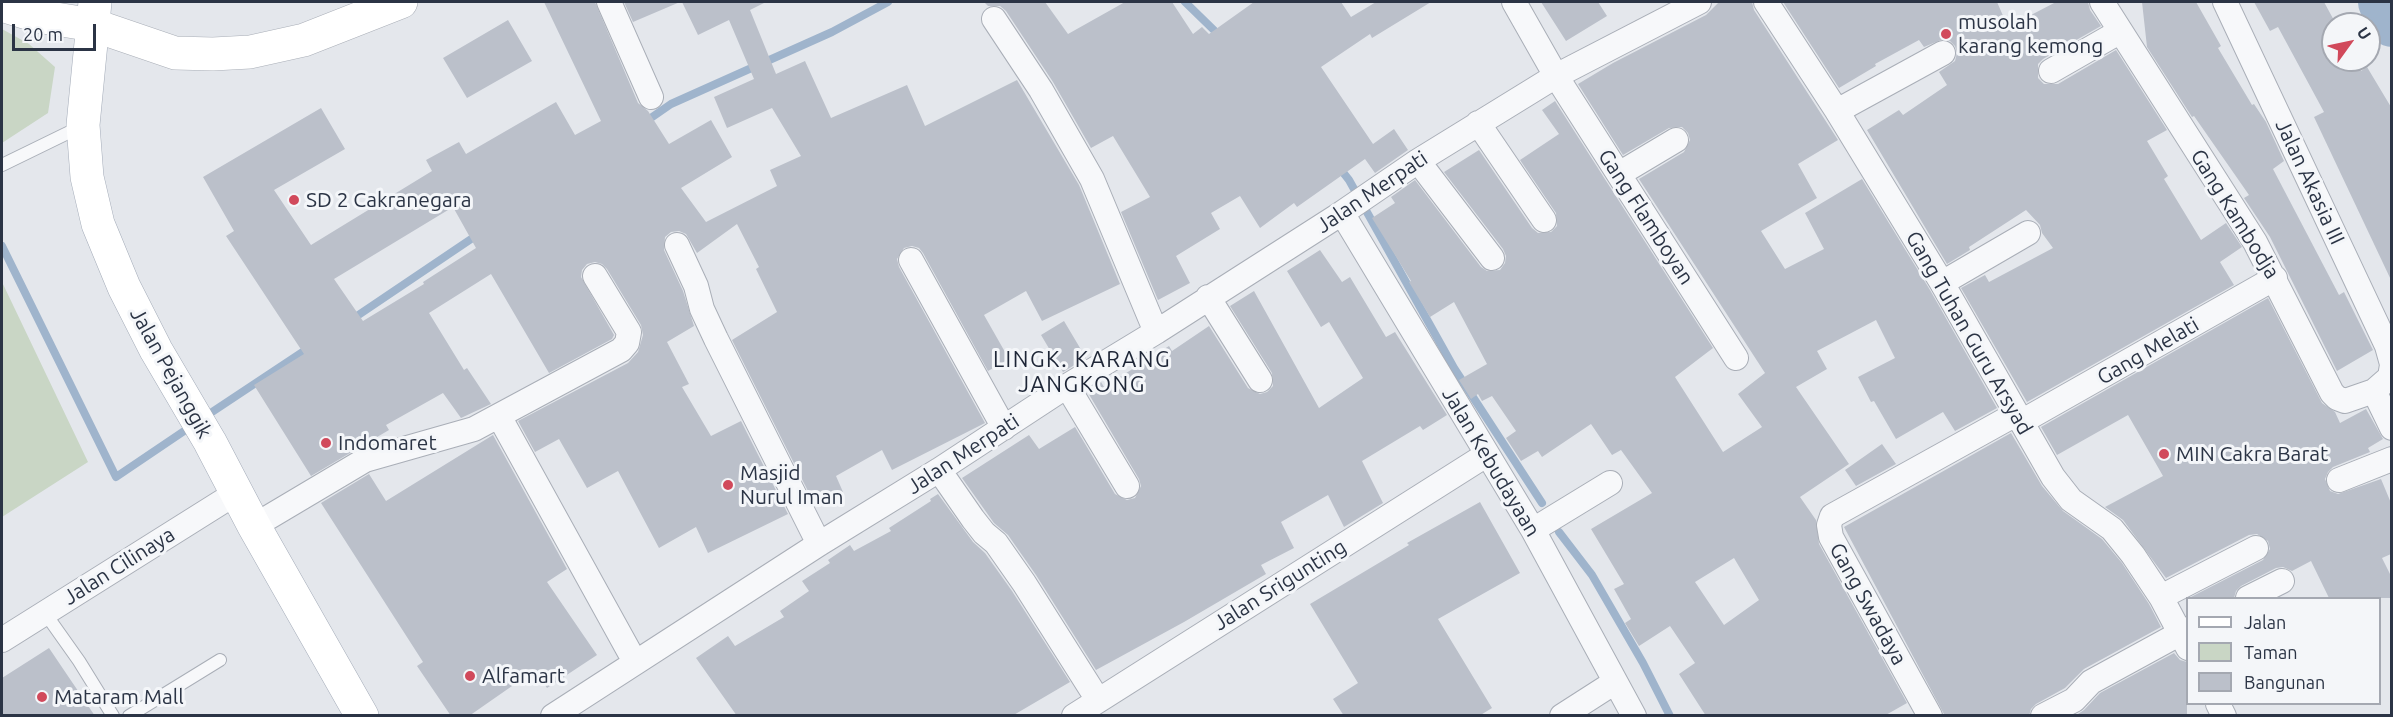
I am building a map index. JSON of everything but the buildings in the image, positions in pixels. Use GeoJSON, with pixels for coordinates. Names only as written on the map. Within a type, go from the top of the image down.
{"type":"FeatureCollection","features":[{"type":"Feature","properties":{"kind":"main road"},"geometry":{"type":"LineString","coordinates":[[2,5],[37,16],[94,13],[175,53],[250,52],[304,40],[401,2]]}},
{"type":"Feature","properties":{"kind":"main road","name":"Jalan Pejanggik"},"geometry":{"type":"LineString","coordinates":[[94,13],[83,125],[87,177],[98,224],[124,287],[156,350],[210,442],[254,526],[362,716]]}},
{"type":"Feature","properties":{"kind":"street"},"geometry":{"type":"LineString","coordinates":[[609,2],[651,97]]}},
{"type":"Feature","properties":{"kind":"street"},"geometry":{"type":"LineString","coordinates":[[1514,2],[1556,76]]}},
{"type":"Feature","properties":{"kind":"street","name":"Jalan Merpati"},"geometry":{"type":"LineString","coordinates":[[553,716],[1067,386],[1156,332],[1478,123],[1556,76],[1699,2]]}},
{"type":"Feature","properties":{"kind":"street","name":"Gang Tuhan Guru Arsyad"},"geometry":{"type":"LineString","coordinates":[[1766,2],[1942,283],[2053,477],[2071,500],[2112,529],[2161,597],[2185,637]]}},
{"type":"Feature","properties":{"kind":"street","name":"Gang Kambodja"},"geometry":{"type":"LineString","coordinates":[[2102,2],[2255,242],[2332,393],[2337,399],[2345,401],[2374,391]]}},
{"type":"Feature","properties":{"kind":"street","name":"Jalan Akasia III"},"geometry":{"type":"LineString","coordinates":[[2225,2],[2390,352],[2390,377],[2374,391]]}},
{"type":"Feature","properties":{"kind":"street"},"geometry":{"type":"LineString","coordinates":[[994,19],[1041,90],[1092,179],[1156,332]]}},
{"type":"Feature","properties":{"kind":"street"},"geometry":{"type":"LineString","coordinates":[[2051,71],[2120,32]]}},
{"type":"Feature","properties":{"kind":"street"},"geometry":{"type":"LineString","coordinates":[[1836,111],[1943,53]]}},
{"type":"Feature","properties":{"kind":"street","name":"Gang Flamboyan"},"geometry":{"type":"LineString","coordinates":[[1556,76],[1736,358]]}},
{"type":"Feature","properties":{"kind":"street"},"geometry":{"type":"LineString","coordinates":[[1478,123],[1544,220]]}},
{"type":"Feature","properties":{"kind":"street"},"geometry":{"type":"LineString","coordinates":[[1619,174],[1676,140]]}},
{"type":"Feature","properties":{"kind":"street"},"geometry":{"type":"LineString","coordinates":[[1418,161],[1492,258]]}},
{"type":"Feature","properties":{"kind":"street","name":"Jalan Kebudayaan"},"geometry":{"type":"LineString","coordinates":[[1346,210],[1486,455],[1533,530],[1634,716]]}},
{"type":"Feature","properties":{"kind":"street"},"geometry":{"type":"LineString","coordinates":[[1942,283],[2028,233]]}},
{"type":"Feature","properties":{"kind":"street"},"geometry":{"type":"LineString","coordinates":[[677,245],[696,286],[702,309],[716,339],[819,544]]}},
{"type":"Feature","properties":{"kind":"street"},"geometry":{"type":"LineString","coordinates":[[911,260],[1004,428]]}},
{"type":"Feature","properties":{"kind":"street"},"geometry":{"type":"LineString","coordinates":[[254,526],[365,460],[474,429],[621,350],[627,343],[629,332],[595,276]]}},
{"type":"Feature","properties":{"kind":"street","name":"Gang Melati"},"geometry":{"type":"LineString","coordinates":[[2019,418],[2275,278]]}},
{"type":"Feature","properties":{"kind":"street"},"geometry":{"type":"LineString","coordinates":[[1208,297],[1260,380]]}},
{"type":"Feature","properties":{"kind":"street"},"geometry":{"type":"LineString","coordinates":[[1067,386],[1127,486]]}},
{"type":"Feature","properties":{"kind":"street"},"geometry":{"type":"LineString","coordinates":[[2374,391],[2391,428]]}},
{"type":"Feature","properties":{"kind":"street"},"geometry":{"type":"LineString","coordinates":[[499,416],[635,662]]}},
{"type":"Feature","properties":{"kind":"street","name":"Gang Swadaya"},"geometry":{"type":"LineString","coordinates":[[1930,716],[1831,537],[1829,525],[1832,516],[2019,418]]}},
{"type":"Feature","properties":{"kind":"street","name":"Jalan Srigunting"},"geometry":{"type":"LineString","coordinates":[[1074,716],[1486,455]]}},
{"type":"Feature","properties":{"kind":"street"},"geometry":{"type":"LineString","coordinates":[[2339,480],[2391,459]]}},
{"type":"Feature","properties":{"kind":"street"},"geometry":{"type":"LineString","coordinates":[[939,470],[973,519],[996,543],[1098,700]]}},
{"type":"Feature","properties":{"kind":"street"},"geometry":{"type":"LineString","coordinates":[[1533,530],[1610,483]]}},
{"type":"Feature","properties":{"kind":"street","name":"Jalan Cilinaya"},"geometry":{"type":"LineString","coordinates":[[2,640],[236,492]]}},
{"type":"Feature","properties":{"kind":"street"},"geometry":{"type":"LineString","coordinates":[[2161,597],[2256,548]]}},
{"type":"Feature","properties":{"kind":"street"},"geometry":{"type":"LineString","coordinates":[[2250,597],[2282,581]]}},
{"type":"Feature","properties":{"kind":"street"},"geometry":{"type":"LineString","coordinates":[[2043,716],[2074,700],[2091,682],[2185,637]]}},
{"type":"Feature","properties":{"kind":"street"},"geometry":{"type":"LineString","coordinates":[[1562,716],[1615,682]]}},
{"type":"Feature","properties":{"kind":"lane"},"geometry":{"type":"LineString","coordinates":[[2,165],[83,125]]}},
{"type":"Feature","properties":{"kind":"lane"},"geometry":{"type":"LineString","coordinates":[[45,613],[79,661],[113,716]]}},
{"type":"Feature","properties":{"kind":"lane"},"geometry":{"type":"LineString","coordinates":[[129,716],[220,660]]}},
{"type":"Feature","properties":{"kind":"green space"},"geometry":{"type":"Polygon","coordinates":[[[2,29],[29,44],[55,67],[48,113],[2,143],[2,29]]]}},
{"type":"Feature","properties":{"kind":"green space"},"geometry":{"type":"Polygon","coordinates":[[[2,282],[88,462],[2,517],[2,282]]]}},
{"type":"Feature","properties":{"kind":"waterway"},"geometry":{"type":"LineString","coordinates":[[645,122],[671,104],[832,32],[888,2]]}},
{"type":"Feature","properties":{"kind":"waterway"},"geometry":{"type":"LineString","coordinates":[[1185,2],[1221,37]]}},
{"type":"Feature","properties":{"kind":"waterway"},"geometry":{"type":"LineString","coordinates":[[2383,2],[2392,22]]}},
{"type":"Feature","properties":{"kind":"waterway"},"geometry":{"type":"LineString","coordinates":[[1338,166],[1349,180],[1454,368],[1542,503]]}},
{"type":"Feature","properties":{"kind":"waterway"},"geometry":{"type":"LineString","coordinates":[[351,320],[480,233]]}},
{"type":"Feature","properties":{"kind":"waterway"},"geometry":{"type":"LineString","coordinates":[[2,246],[116,477],[193,425]]}},
{"type":"Feature","properties":{"kind":"waterway"},"geometry":{"type":"LineString","coordinates":[[203,418],[310,347]]}},
{"type":"Feature","properties":{"kind":"waterway"},"geometry":{"type":"LineString","coordinates":[[1559,532],[1592,575],[1643,663],[1670,716]]}},
{"type":"Feature","properties":{"kind":"place","name":"musolah karang kemong"},"geometry":{"type":"Point","coordinates":[1946,34]}},
{"type":"Feature","properties":{"kind":"place","name":"SD 2 Cakranegara"},"geometry":{"type":"Point","coordinates":[294,200]}},
{"type":"Feature","properties":{"kind":"place","name":"Indomaret"},"geometry":{"type":"Point","coordinates":[326,443]}},
{"type":"Feature","properties":{"kind":"place","name":"MIN Cakra Barat"},"geometry":{"type":"Point","coordinates":[2164,454]}},
{"type":"Feature","properties":{"kind":"place","name":"Masjid Nurul Iman"},"geometry":{"type":"Point","coordinates":[728,485]}},
{"type":"Feature","properties":{"kind":"place","name":"Alfamart"},"geometry":{"type":"Point","coordinates":[470,676]}},
{"type":"Feature","properties":{"kind":"place","name":"Mataram Mall"},"geometry":{"type":"Point","coordinates":[42,697]}},
{"type":"Feature","properties":{"kind":"district","name":"LINGK. KARANG JANGKONG"},"geometry":{"type":"Point","coordinates":[1082,372]}}]}
